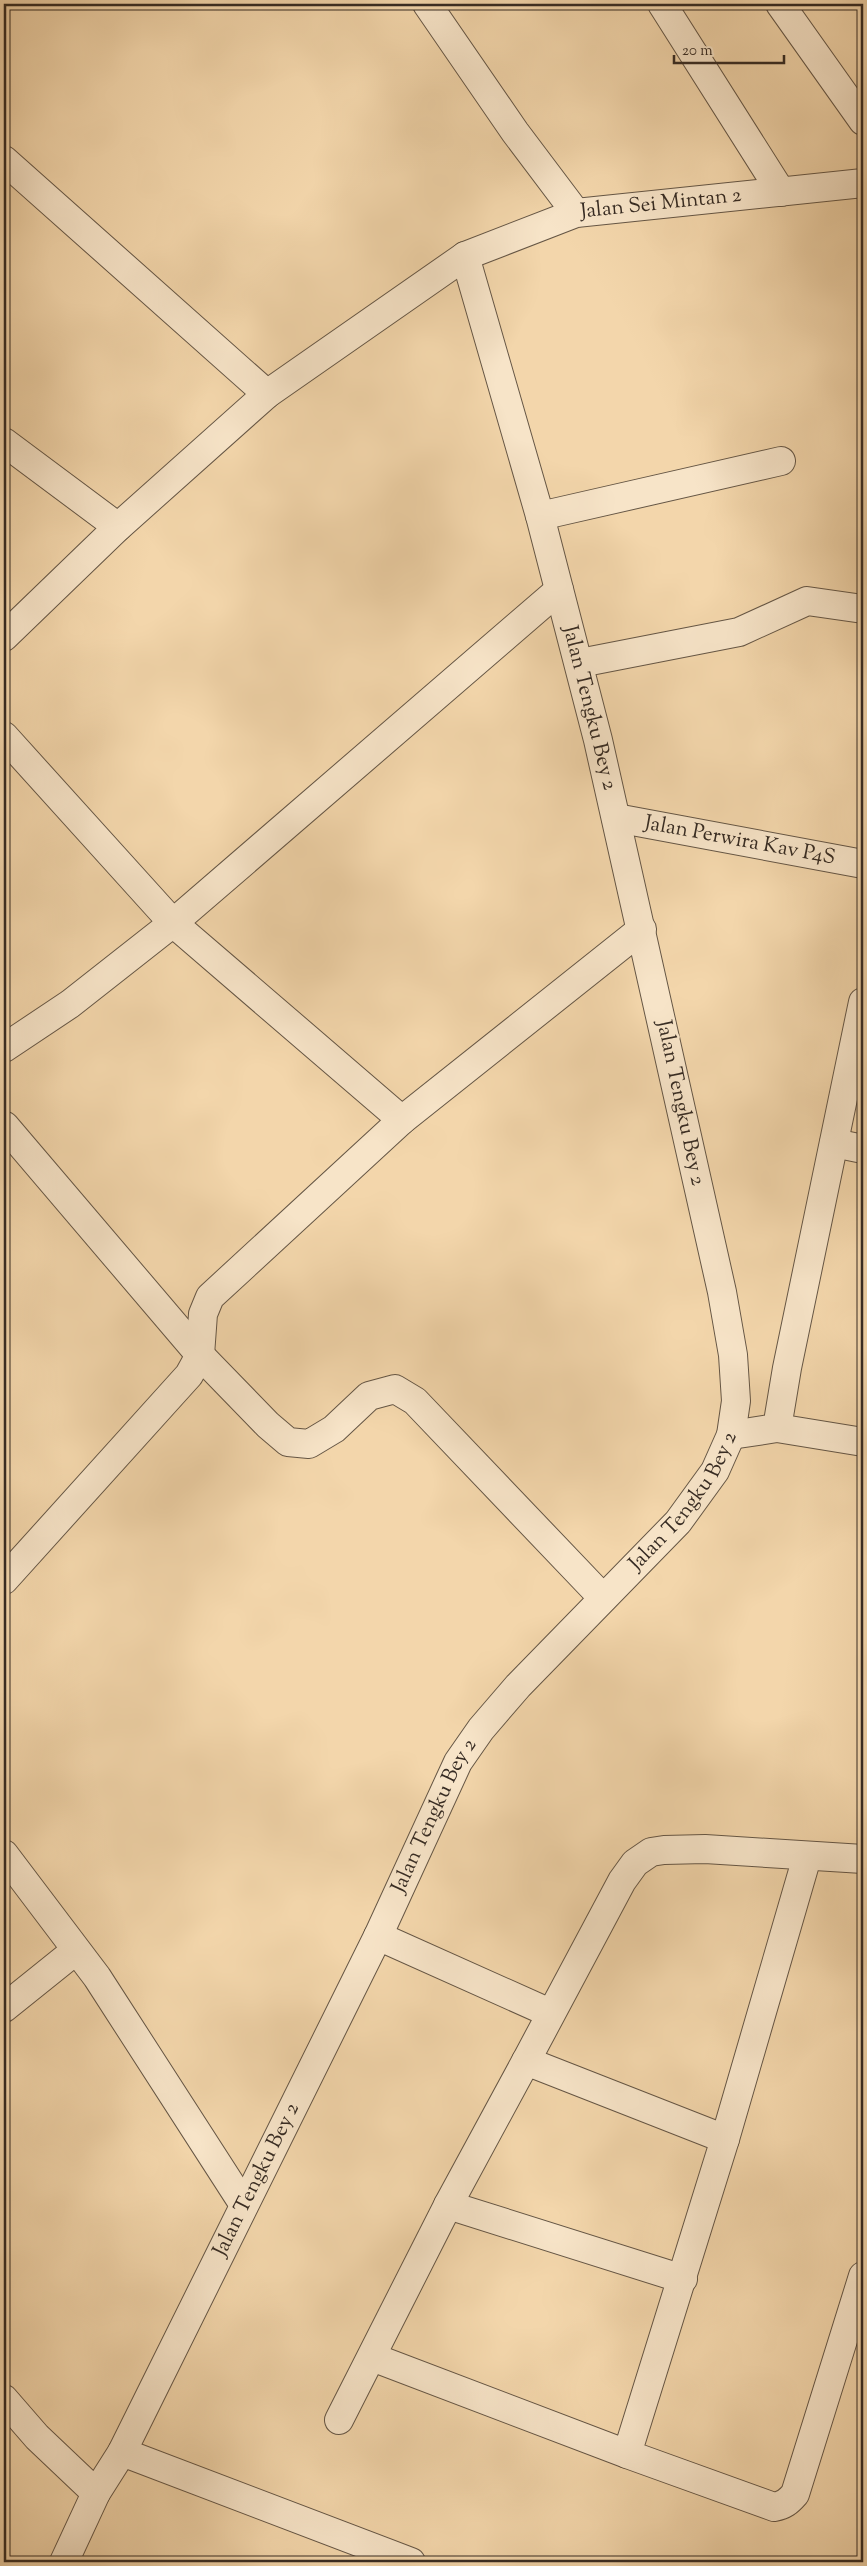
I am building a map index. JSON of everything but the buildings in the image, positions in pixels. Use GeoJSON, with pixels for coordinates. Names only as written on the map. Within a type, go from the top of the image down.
{"type":"FeatureCollection","features":[{"type":"Feature","properties":{"kind":"street"},"geometry":{"type":"LineString","coordinates":[[427,4],[514,132],[576,213]]}},
{"type":"Feature","properties":{"kind":"street"},"geometry":{"type":"LineString","coordinates":[[662,4],[781,192]]}},
{"type":"Feature","properties":{"kind":"street"},"geometry":{"type":"LineString","coordinates":[[780,4],[863,122]]}},
{"type":"Feature","properties":{"kind":"street"},"geometry":{"type":"LineString","coordinates":[[4,160],[267,394]]}},
{"type":"Feature","properties":{"kind":"street","name":"Jalan Sei Mintan 2"},"geometry":{"type":"LineString","coordinates":[[4,637],[118,527],[267,394],[465,256],[576,213],[863,183]]}},
{"type":"Feature","properties":{"kind":"street","name":"Jalan Tengku Bey 2"},"geometry":{"type":"LineString","coordinates":[[64,2562],[96,2493],[122,2452],[378,1936],[458,1762],[481,1729],[518,1686],[678,1522],[715,1470],[731,1435],[736,1401],[733,1355],[722,1292],[642,929],[580,663],[465,256]]}},
{"type":"Feature","properties":{"kind":"street"},"geometry":{"type":"LineString","coordinates":[[4,442],[118,527]]}},
{"type":"Feature","properties":{"kind":"street"},"geometry":{"type":"LineString","coordinates":[[540,516],[782,461]]}},
{"type":"Feature","properties":{"kind":"street"},"geometry":{"type":"LineString","coordinates":[[4,1048],[70,1004],[173,923],[559,590]]}},
{"type":"Feature","properties":{"kind":"street"},"geometry":{"type":"LineString","coordinates":[[580,663],[739,632],[807,601],[863,609]]}},
{"type":"Feature","properties":{"kind":"street"},"geometry":{"type":"LineString","coordinates":[[4,736],[173,923],[402,1120]]}},
{"type":"Feature","properties":{"kind":"street","name":"Jalan Perwira Kav P4S"},"geometry":{"type":"LineString","coordinates":[[616,818],[863,864]]}},
{"type":"Feature","properties":{"kind":"street"},"geometry":{"type":"LineString","coordinates":[[4,1580],[189,1375],[200,1355],[203,1314],[210,1297],[402,1120],[642,929]]}},
{"type":"Feature","properties":{"kind":"street"},"geometry":{"type":"LineString","coordinates":[[777,1428],[863,1002]]}},
{"type":"Feature","properties":{"kind":"street"},"geometry":{"type":"LineString","coordinates":[[4,1126],[200,1355],[268,1425],[288,1442],[309,1444],[334,1429],[369,1396],[395,1390],[415,1401],[604,1598]]}},
{"type":"Feature","properties":{"kind":"street"},"geometry":{"type":"LineString","coordinates":[[834,1143],[863,1149]]}},
{"type":"Feature","properties":{"kind":"street"},"geometry":{"type":"LineString","coordinates":[[731,1435],[777,1428],[863,1442]]}},
{"type":"Feature","properties":{"kind":"street"},"geometry":{"type":"LineString","coordinates":[[339,2420],[448,2205],[550,2013],[622,1881],[636,1863],[650,1852],[705,1849],[807,1857],[863,1859]]}},
{"type":"Feature","properties":{"kind":"street"},"geometry":{"type":"LineString","coordinates":[[4,1854],[75,1951],[97,1977],[244,2205]]}},
{"type":"Feature","properties":{"kind":"street"},"geometry":{"type":"LineString","coordinates":[[627,2454],[726,2139],[807,1857]]}},
{"type":"Feature","properties":{"kind":"street"},"geometry":{"type":"LineString","coordinates":[[378,1936],[550,2013]]}},
{"type":"Feature","properties":{"kind":"street"},"geometry":{"type":"LineString","coordinates":[[4,2008],[75,1951]]}},
{"type":"Feature","properties":{"kind":"street"},"geometry":{"type":"LineString","coordinates":[[526,2061],[726,2139]]}},
{"type":"Feature","properties":{"kind":"street"},"geometry":{"type":"LineString","coordinates":[[448,2205],[683,2279]]}},
{"type":"Feature","properties":{"kind":"street"},"geometry":{"type":"LineString","coordinates":[[372,2357],[627,2454],[774,2507],[782,2506],[795,2494],[863,2276]]}},
{"type":"Feature","properties":{"kind":"street"},"geometry":{"type":"LineString","coordinates":[[4,2399],[37,2437],[96,2493]]}},
{"type":"Feature","properties":{"kind":"street"},"geometry":{"type":"LineString","coordinates":[[122,2452],[411,2562]]}}]}
